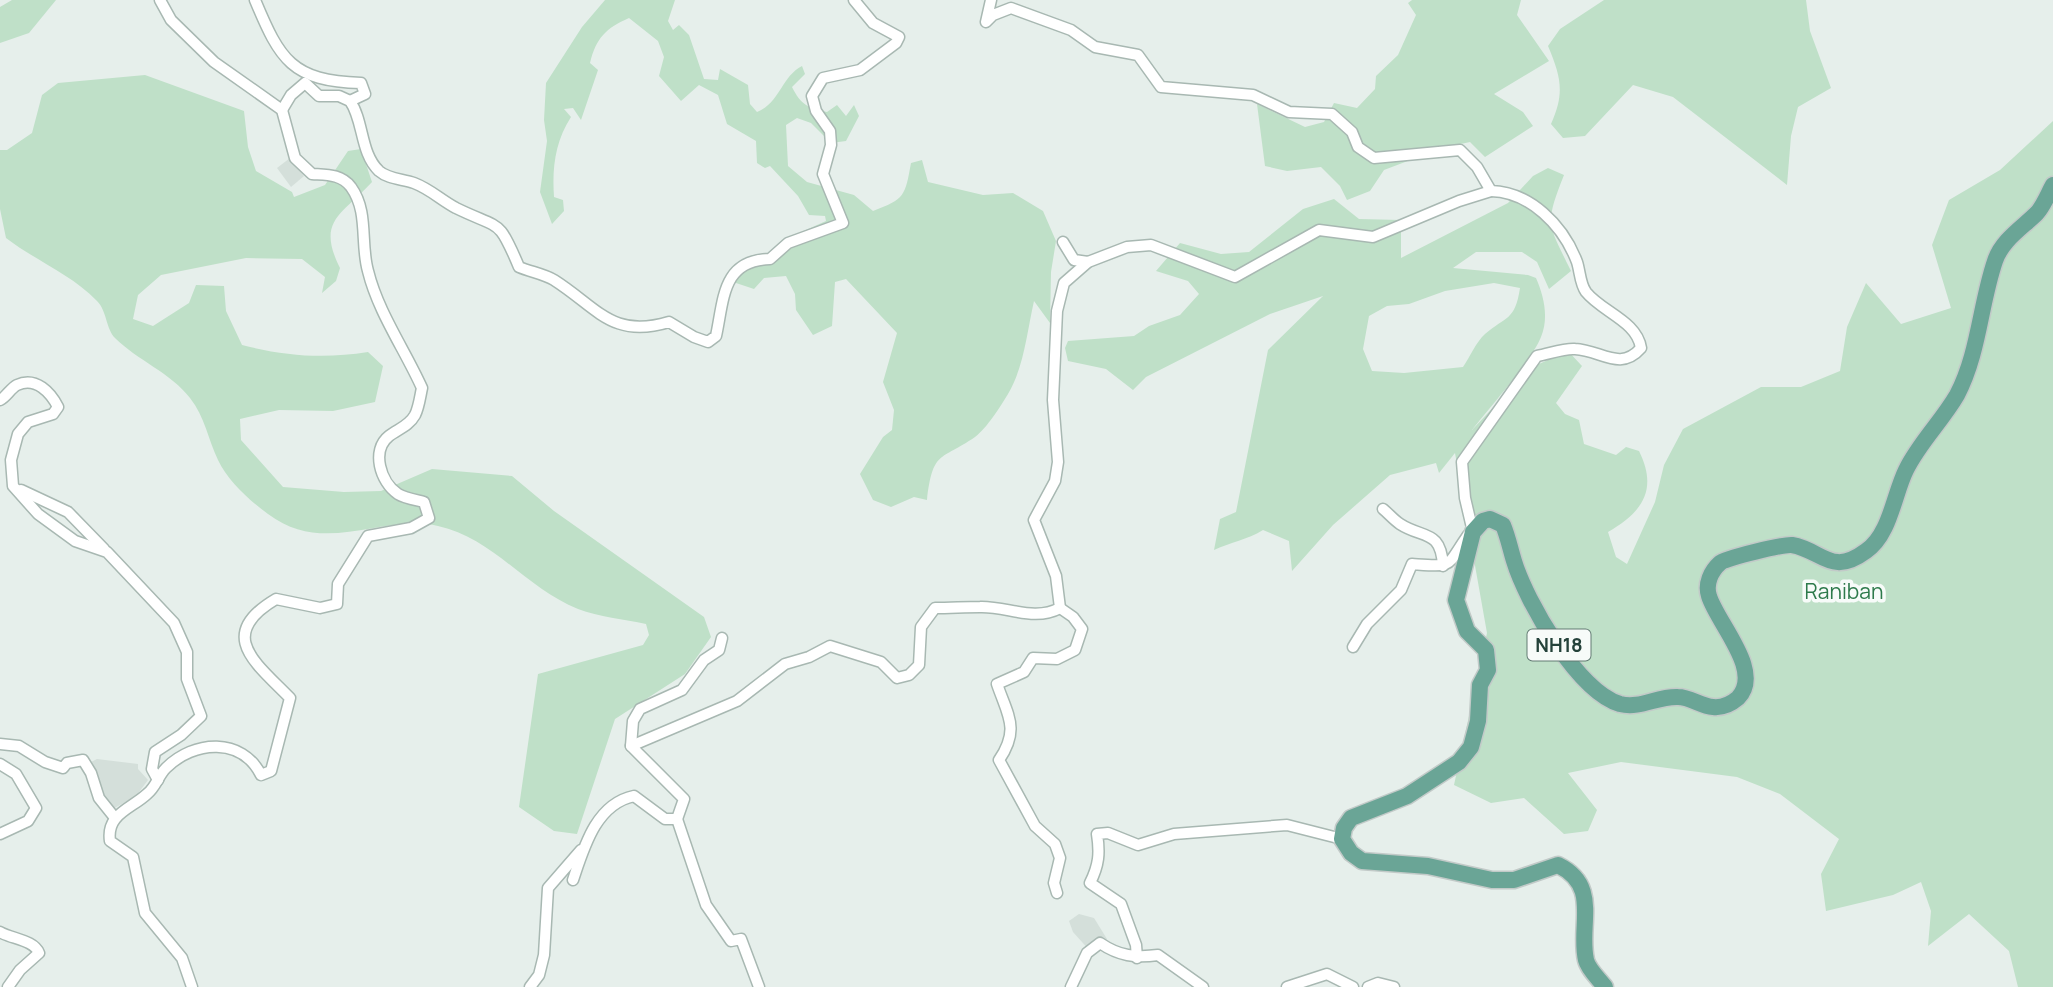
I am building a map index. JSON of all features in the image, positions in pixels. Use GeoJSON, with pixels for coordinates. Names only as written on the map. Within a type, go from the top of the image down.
{"type":"FeatureCollection","features":[{"type":"Feature","properties":{"kind":"main road","name":"NH18"},"geometry":{"type":"LineString","coordinates":[[1473,530],[1483,521],[1490,519],[1503,525],[1514,562],[1534,606],[1569,659],[1604,697],[1629,706],[1670,697],[1681,697],[1714,707],[1728,705],[1742,692],[1746,682],[1739,652],[1708,596],[1707,583],[1713,569],[1723,559],[1782,546],[1792,545],[1829,562],[1855,558],[1875,544],[1906,468],[1956,395],[1971,362],[1995,260],[2011,236],[2039,211],[2053,185]]}},
{"type":"Feature","properties":{"kind":"main road"},"geometry":{"type":"LineString","coordinates":[[1473,530],[1456,600],[1467,631],[1486,650],[1488,670],[1480,685],[1478,721],[1471,747],[1459,762],[1407,796],[1351,818],[1343,828],[1342,839],[1351,853],[1362,861],[1428,866],[1492,880],[1514,880],[1558,866],[1571,872],[1582,887],[1586,914],[1586,961],[1605,987]]}},
{"type":"Feature","properties":{"kind":"street"},"geometry":{"type":"LineString","coordinates":[[160,0],[171,20],[214,62],[282,110],[295,158],[312,174],[335,175],[350,185],[361,207],[367,270],[381,307],[422,388],[415,416],[400,430],[388,436],[380,452],[380,467],[384,478],[398,494],[424,502],[429,518],[411,528],[368,536],[338,584],[337,604],[320,608],[276,599],[255,611],[246,624],[243,634],[252,659],[290,698],[271,772],[261,775],[254,761],[232,747],[219,745],[192,752],[174,761],[148,794],[115,818],[110,827],[110,841],[133,857],[145,913],[182,958],[192,987]]}},
{"type":"Feature","properties":{"kind":"street"},"geometry":{"type":"LineString","coordinates":[[255,0],[268,30],[290,65],[328,82],[361,83],[365,94],[350,102]]}},
{"type":"Feature","properties":{"kind":"street"},"geometry":{"type":"LineString","coordinates":[[282,110],[291,95],[305,83],[319,96],[339,96],[350,102],[360,134],[377,169],[384,175],[431,190],[455,207],[496,224],[506,235],[519,267],[551,278],[620,326],[652,327],[669,322],[708,342],[716,337],[725,293],[739,268],[751,260],[770,259],[788,243],[843,223],[823,174],[831,145],[830,131],[816,111],[812,96],[823,78],[860,70],[897,43],[899,37],[873,23],[853,0]]}},
{"type":"Feature","properties":{"kind":"street"},"geometry":{"type":"LineString","coordinates":[[991,0],[986,22],[993,15],[1011,8],[1071,30],[1095,47],[1138,55],[1161,87],[1254,95],[1289,112],[1332,114],[1352,132],[1358,147],[1374,158],[1460,150],[1477,167],[1491,191]]}},
{"type":"Feature","properties":{"kind":"street"},"geometry":{"type":"LineString","coordinates":[[1057,893],[1055,883],[1060,858],[1055,844],[1035,827],[999,760],[1011,743],[1012,722],[997,684],[1024,672],[1032,658],[1057,659],[1076,650],[1082,629],[1073,617],[1060,608],[1048,549],[1034,520],[1055,481],[1058,462],[1053,400],[1057,311],[1065,283],[1088,262],[1127,247],[1151,245],[1236,277],[1319,230],[1373,237],[1459,201],[1491,191],[1507,191],[1543,211],[1576,260],[1584,290],[1601,307],[1634,329],[1641,348],[1633,357],[1619,361],[1575,349],[1537,356],[1462,462],[1465,498],[1473,530],[1457,557],[1443,566],[1412,564],[1401,590],[1367,624],[1353,647]]}},
{"type":"Feature","properties":{"kind":"street"},"geometry":{"type":"LineString","coordinates":[[1063,242],[1074,260],[1088,262]]}},
{"type":"Feature","properties":{"kind":"street"},"geometry":{"type":"LineString","coordinates":[[0,400],[17,385],[35,383],[51,393],[58,407],[53,414],[28,422],[18,433],[11,460],[13,486],[38,514],[75,541],[107,552]]}},
{"type":"Feature","properties":{"kind":"street"},"geometry":{"type":"LineString","coordinates":[[13,486],[68,512],[174,623],[187,652],[187,679],[201,716],[181,735],[155,752],[152,769],[158,780]]}},
{"type":"Feature","properties":{"kind":"street"},"geometry":{"type":"LineString","coordinates":[[1383,509],[1401,524],[1432,536],[1442,552],[1443,566]]}},
{"type":"Feature","properties":{"kind":"street"},"geometry":{"type":"LineString","coordinates":[[631,746],[737,701],[785,664],[809,657],[830,646],[881,662],[897,678],[909,675],[919,665],[921,627],[935,608],[982,607],[1009,612],[1048,614],[1060,608]]}},
{"type":"Feature","properties":{"kind":"street"},"geometry":{"type":"LineString","coordinates":[[722,638],[719,650],[705,660],[682,690],[640,709],[633,721],[631,746],[684,799],[677,819],[706,905],[731,941],[741,939],[759,987]]}},
{"type":"Feature","properties":{"kind":"street"},"geometry":{"type":"LineString","coordinates":[[0,744],[19,746],[45,762],[63,768],[67,763],[83,760],[91,773],[99,798],[115,818]]}},
{"type":"Feature","properties":{"kind":"street"},"geometry":{"type":"LineString","coordinates":[[0,764],[16,774],[36,808],[28,821],[0,834]]}},
{"type":"Feature","properties":{"kind":"street"},"geometry":{"type":"LineString","coordinates":[[530,987],[539,975],[544,955],[548,888],[586,844],[610,806],[635,796],[665,819],[677,819]]}},
{"type":"Feature","properties":{"kind":"street"},"geometry":{"type":"LineString","coordinates":[[1137,958],[1136,945],[1121,904],[1090,883],[1099,860],[1097,834],[1108,833],[1138,845],[1174,834],[1287,825],[1342,839]]}},
{"type":"Feature","properties":{"kind":"street"},"geometry":{"type":"LineString","coordinates":[[573,880],[586,844]]}},
{"type":"Feature","properties":{"kind":"street"},"geometry":{"type":"LineString","coordinates":[[0,932],[12,939],[31,943],[39,953],[20,970],[8,987]]}},
{"type":"Feature","properties":{"kind":"street"},"geometry":{"type":"LineString","coordinates":[[1071,987],[1087,953],[1100,943],[1114,952],[1137,958],[1158,955],[1203,987]]}},
{"type":"Feature","properties":{"kind":"street"},"geometry":{"type":"LineString","coordinates":[[1287,987],[1327,974],[1353,987]]}},
{"type":"Feature","properties":{"kind":"street"},"geometry":{"type":"LineString","coordinates":[[1368,987],[1378,982],[1394,986]]}},
{"type":"Feature","properties":{"kind":"shaded area"},"geometry":{"type":"Polygon","coordinates":[[[290,158],[304,176],[291,187],[277,168],[290,158]]]}},
{"type":"Feature","properties":{"kind":"shaded area"},"geometry":{"type":"Polygon","coordinates":[[[97,759],[138,764],[138,769],[148,780],[136,796],[111,810],[98,799],[87,764],[97,759]]]}},
{"type":"Feature","properties":{"kind":"shaded area"},"geometry":{"type":"Polygon","coordinates":[[[1079,914],[1094,918],[1107,939],[1091,952],[1073,932],[1069,921],[1079,914]]]}},
{"type":"Feature","properties":{"kind":"green space"},"geometry":{"type":"Polygon","coordinates":[[[12,0],[56,0],[29,33],[0,43],[0,7],[12,0]]]}},
{"type":"Feature","properties":{"kind":"green space"},"geometry":{"type":"Polygon","coordinates":[[[605,0],[675,0],[668,21],[673,30],[679,25],[689,35],[704,79],[718,80],[720,69],[748,85],[750,104],[757,112],[771,103],[789,77],[802,66],[805,74],[792,87],[806,105],[827,112],[837,105],[846,116],[854,105],[859,116],[846,141],[831,143],[811,123],[797,118],[786,125],[788,166],[807,182],[854,195],[873,211],[892,203],[902,195],[911,163],[922,160],[928,182],[983,195],[1013,193],[1043,211],[1056,241],[1051,272],[1050,323],[1034,301],[1021,361],[1008,394],[980,433],[946,454],[936,464],[927,500],[914,497],[891,507],[873,500],[860,474],[883,437],[892,430],[894,410],[883,382],[897,333],[846,279],[835,282],[832,326],[813,335],[796,310],[795,294],[786,276],[764,278],[754,289],[724,279],[737,264],[775,253],[797,234],[826,221],[825,216],[809,215],[798,196],[770,166],[765,168],[757,163],[756,141],[727,124],[718,95],[699,85],[681,101],[659,76],[664,57],[658,41],[629,18],[608,30],[595,47],[590,63],[598,70],[581,120],[573,108],[564,109],[571,117],[558,146],[554,166],[554,197],[563,200],[564,211],[552,224],[540,192],[547,141],[544,120],[546,83],[582,27],[605,0]]]}},
{"type":"Feature","properties":{"kind":"green space"},"geometry":{"type":"Polygon","coordinates":[[[1412,0],[1521,0],[1517,15],[1549,61],[1494,94],[1523,112],[1533,126],[1485,157],[1470,142],[1442,148],[1384,170],[1370,191],[1347,200],[1340,186],[1321,167],[1287,171],[1265,166],[1257,104],[1305,127],[1324,122],[1334,103],[1357,108],[1375,89],[1376,76],[1398,55],[1416,15],[1408,3],[1412,0]]]}},
{"type":"Feature","properties":{"kind":"green space"},"geometry":{"type":"Polygon","coordinates":[[[1604,0],[1806,0],[1810,31],[1831,88],[1798,107],[1791,136],[1787,185],[1673,97],[1633,85],[1585,136],[1563,138],[1551,124],[1560,85],[1548,46],[1560,29],[1604,0]]]}},
{"type":"Feature","properties":{"kind":"green space"},"geometry":{"type":"Polygon","coordinates":[[[145,75],[244,111],[248,147],[256,171],[292,192],[294,197],[325,185],[348,151],[361,149],[372,182],[336,219],[331,239],[340,268],[336,281],[322,293],[325,277],[302,259],[246,258],[161,275],[138,295],[133,319],[153,326],[189,303],[196,285],[224,286],[226,311],[242,345],[305,355],[368,352],[383,366],[375,402],[333,411],[279,410],[240,419],[241,440],[283,487],[344,492],[381,491],[432,469],[512,476],[554,511],[704,617],[711,637],[685,674],[615,719],[577,834],[554,831],[519,807],[538,674],[643,645],[649,635],[646,624],[578,609],[542,589],[476,541],[438,526],[417,524],[332,533],[311,532],[289,526],[268,514],[233,483],[218,460],[199,413],[182,389],[115,338],[100,305],[87,291],[6,238],[0,209],[0,150],[7,150],[32,133],[42,95],[58,83],[145,75]]]}},
{"type":"Feature","properties":{"kind":"green space","name":"Raniban"},"geometry":{"type":"Polygon","coordinates":[[[2053,121],[2053,987],[2018,987],[2009,951],[1969,914],[1928,946],[1931,911],[1921,882],[1893,895],[1826,911],[1821,874],[1839,839],[1780,794],[1737,777],[1621,762],[1568,773],[1597,810],[1588,831],[1564,834],[1524,798],[1491,803],[1454,785],[1487,633],[1455,453],[1439,473],[1436,463],[1390,475],[1333,525],[1292,571],[1289,541],[1263,530],[1214,550],[1220,519],[1236,512],[1268,350],[1323,296],[1270,314],[1146,377],[1133,390],[1106,369],[1068,361],[1065,348],[1068,341],[1134,336],[1149,326],[1180,315],[1199,294],[1188,281],[1156,271],[1180,243],[1221,254],[1249,252],[1303,209],[1334,199],[1359,219],[1401,220],[1401,258],[1508,203],[1533,176],[1548,168],[1564,175],[1553,204],[1551,224],[1571,271],[1549,289],[1537,262],[1522,252],[1476,252],[1453,268],[1536,278],[1544,307],[1545,322],[1536,347],[1472,430],[1530,368],[1568,351],[1582,366],[1556,403],[1565,414],[1579,420],[1584,444],[1616,455],[1626,447],[1639,451],[1645,465],[1647,488],[1644,498],[1630,516],[1608,532],[1616,557],[1627,564],[1655,502],[1664,465],[1683,429],[1761,387],[1801,387],[1840,371],[1847,327],[1866,283],[1901,324],[1951,308],[1932,245],[1949,200],[2000,170],[2053,121]],[[1494,283],[1445,291],[1409,304],[1387,306],[1369,316],[1363,349],[1372,371],[1404,373],[1463,367],[1482,337],[1512,312],[1520,288],[1494,283]]]}}]}
